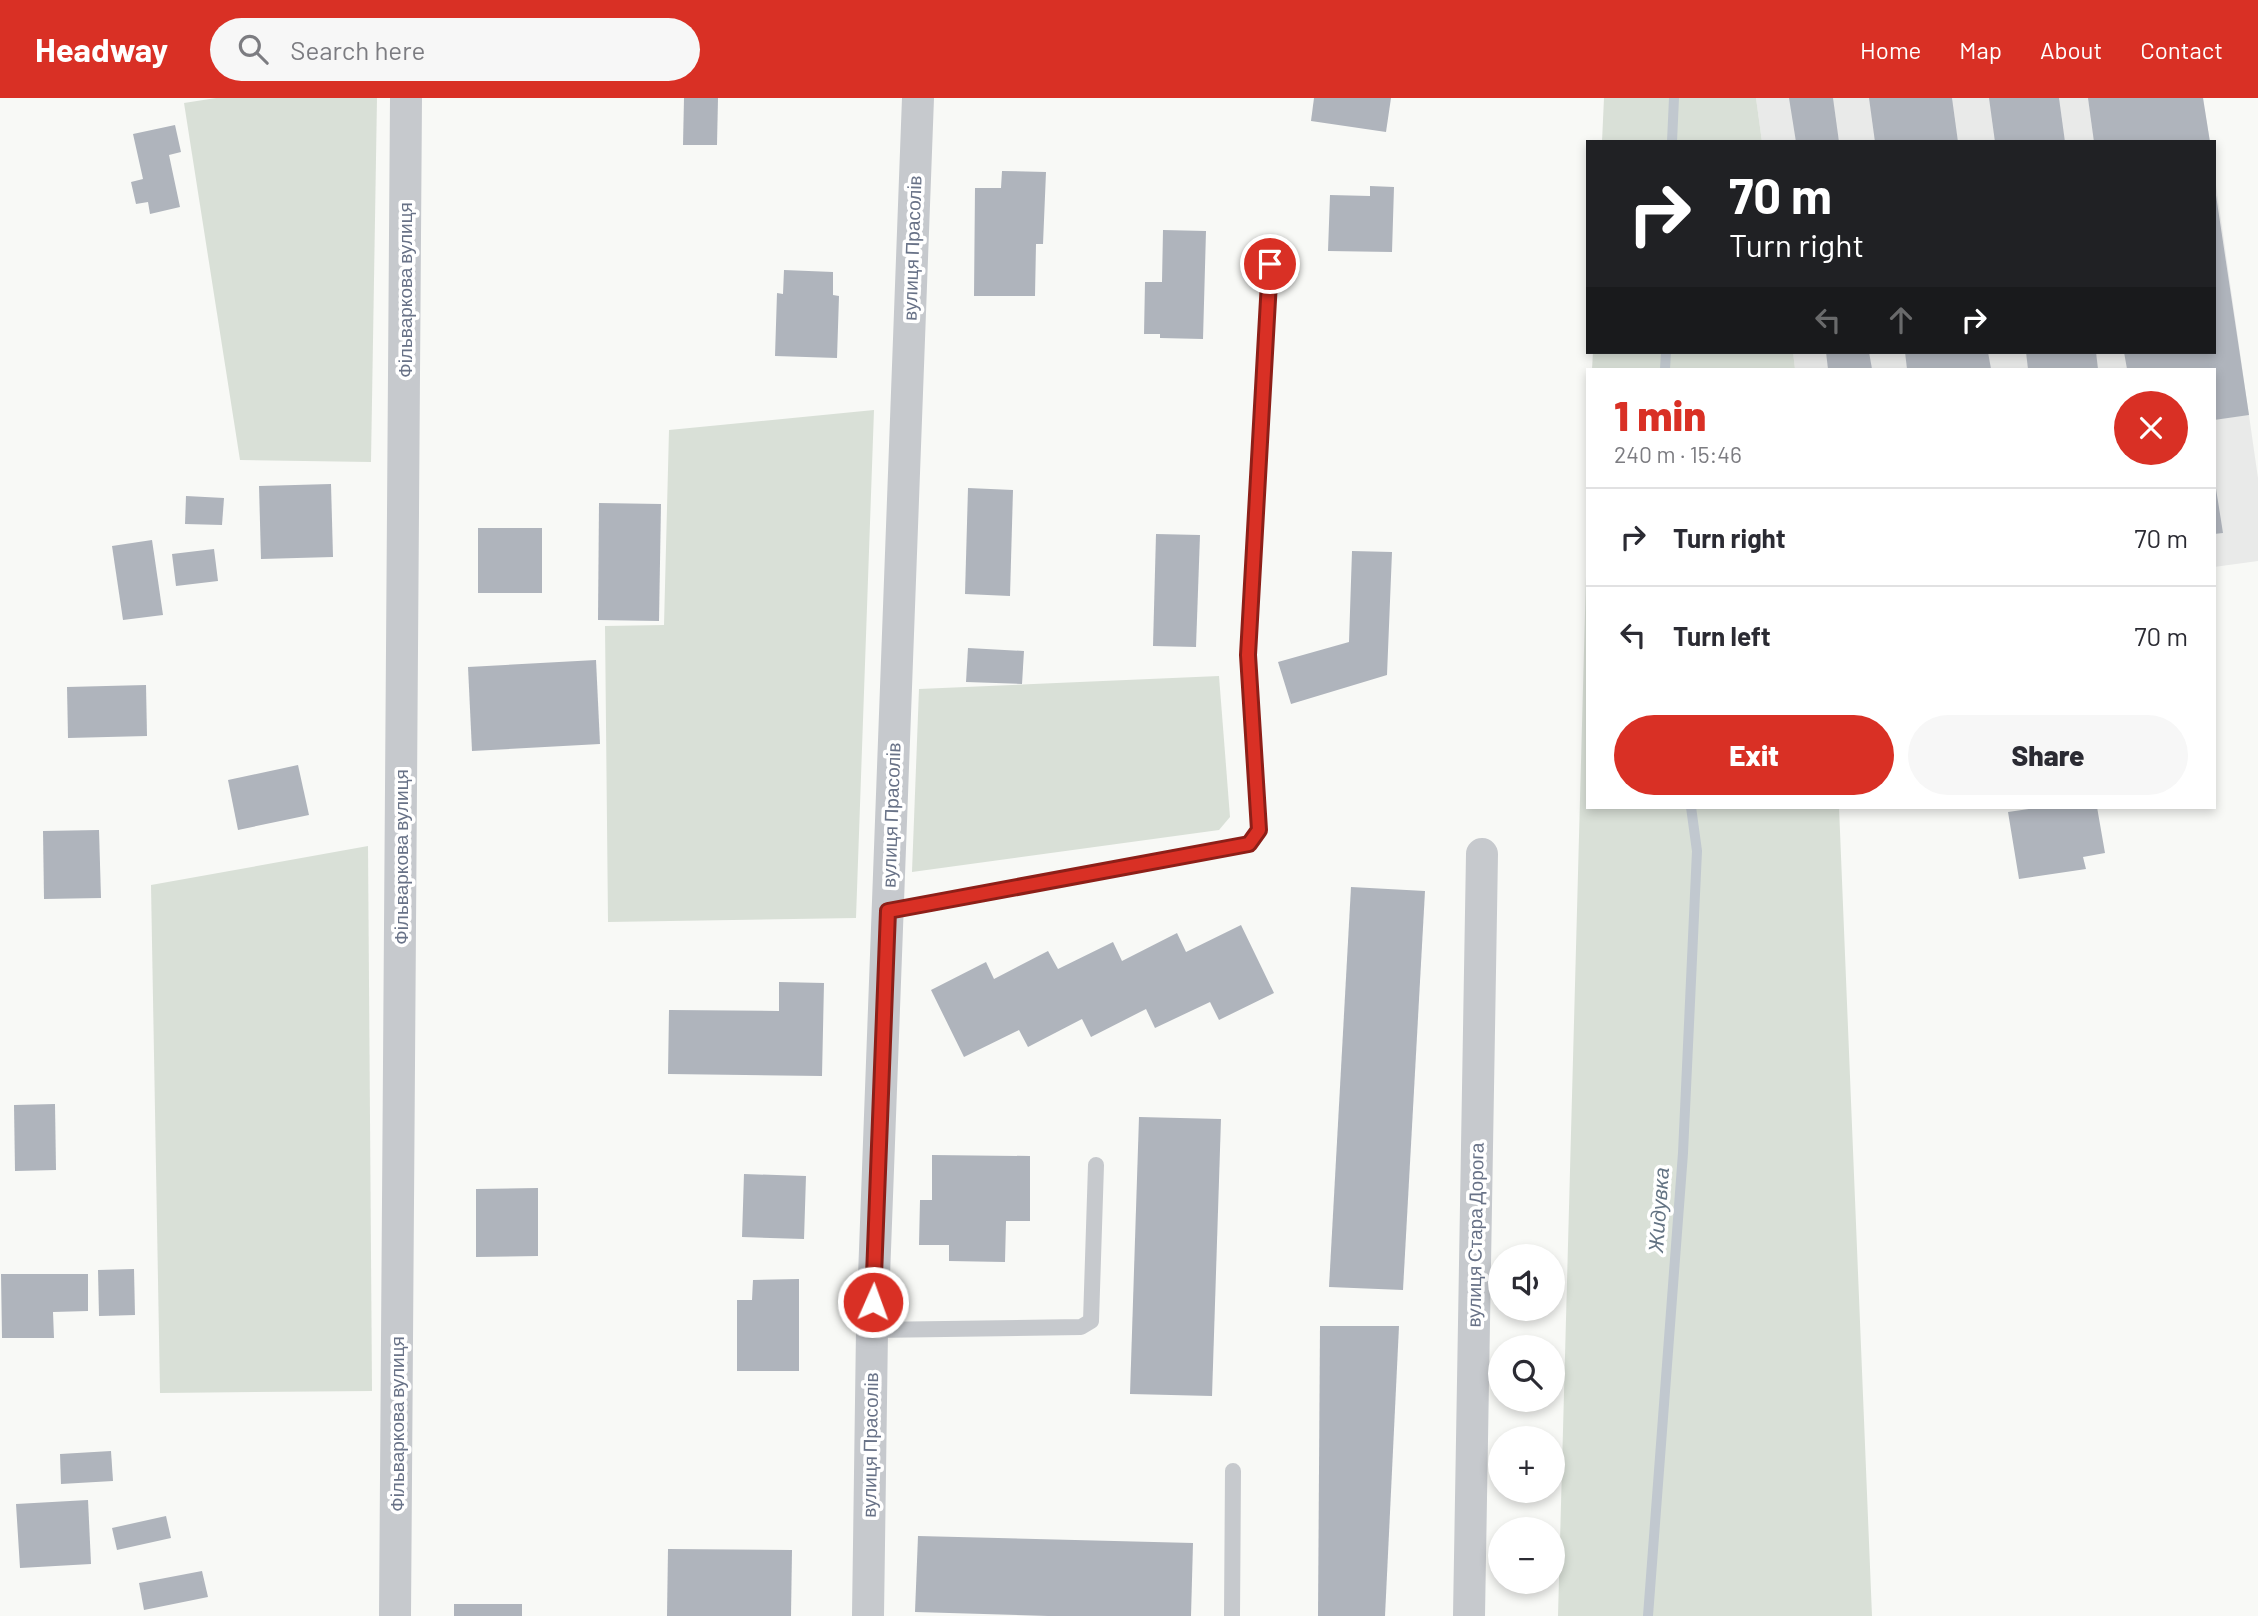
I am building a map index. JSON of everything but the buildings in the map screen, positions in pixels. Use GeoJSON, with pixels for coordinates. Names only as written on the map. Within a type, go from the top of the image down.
{"type":"FeatureCollection","features":[{"type":"Feature","properties":{"kind":"street","name":"Фільваркова вулиця"},"geometry":{"type":"LineString","coordinates":[[395,1616],[407,98]]}},
{"type":"Feature","properties":{"kind":"street","name":"вулиця Прасолів"},"geometry":{"type":"LineString","coordinates":[[868,1616],[872,1330],[918,98]]}},
{"type":"Feature","properties":{"kind":"street","name":"вулиця Стара Дорога"},"geometry":{"type":"LineString","coordinates":[[1469,1616],[1482,854]]}},
{"type":"Feature","properties":{"kind":"lane"},"geometry":{"type":"LineString","coordinates":[[888,911],[1249,844],[1259,830],[1248,655],[1270,264]]}},
{"type":"Feature","properties":{"kind":"lane"},"geometry":{"type":"LineString","coordinates":[[872,1330],[1081,1327],[1091,1321],[1096,1166]]}},
{"type":"Feature","properties":{"kind":"lane"},"geometry":{"type":"LineString","coordinates":[[1232,1616],[1233,1471]]}},
{"type":"Feature","properties":{"kind":"shaded area"},"geometry":{"type":"Polygon","coordinates":[[[216,98],[377,98],[371,462],[240,460],[184,103],[216,98]]]}},
{"type":"Feature","properties":{"kind":"shaded area"},"geometry":{"type":"Polygon","coordinates":[[[1604,98],[1756,98],[1762,140],[1602,140],[1604,98]]]}},
{"type":"Feature","properties":{"kind":"shaded area"},"geometry":{"type":"Polygon","coordinates":[[[1756,98],[2203,98],[2210,140],[1762,140],[1756,98]]]}},
{"type":"Feature","properties":{"kind":"shaded area"},"geometry":{"type":"Polygon","coordinates":[[[2216,185],[2258,478],[2258,561],[2216,567],[2216,368],[1795,368],[1793,354],[2216,354],[2216,185]]]}},
{"type":"Feature","properties":{"kind":"shaded area"},"geometry":{"type":"Polygon","coordinates":[[[1593,354],[1793,354],[1795,368],[1592,368],[1593,354]]]}},
{"type":"Feature","properties":{"kind":"shaded area"},"geometry":{"type":"Polygon","coordinates":[[[874,410],[856,918],[608,922],[605,626],[664,625],[669,430],[874,410]]]}},
{"type":"Feature","properties":{"kind":"shaded area"},"geometry":{"type":"Polygon","coordinates":[[[1586,576],[1586,809],[1839,809],[1872,1616],[1558,1616],[1559,1594],[1565,1594],[1565,1517],[1561,1517],[1561,1503],[1565,1503],[1563,1426],[1586,576]]]}},
{"type":"Feature","properties":{"kind":"shaded area"},"geometry":{"type":"Polygon","coordinates":[[[1219,676],[1230,817],[1219,830],[912,872],[919,689],[1219,676]]]}},
{"type":"Feature","properties":{"kind":"shaded area"},"geometry":{"type":"Polygon","coordinates":[[[368,846],[372,1391],[160,1393],[151,885],[368,846]]]}},
{"type":"Feature","properties":{"kind":"waterway","name":"Жидувка"},"geometry":{"type":"LineString","coordinates":[[1672,140],[1674,98]]}},
{"type":"Feature","properties":{"kind":"waterway","name":"Жидувка"},"geometry":{"type":"LineString","coordinates":[[1665,368],[1666,354]]}},
{"type":"Feature","properties":{"kind":"waterway","name":"Жидувка"},"geometry":{"type":"LineString","coordinates":[[1648,1616],[1683,1153],[1697,851],[1691,809]]}},
{"type":"Feature","properties":{"kind":"route"},"geometry":{"type":"LineString","coordinates":[[873,1302],[888,911],[1249,844],[1259,830],[1248,655],[1270,264]]}}]}
